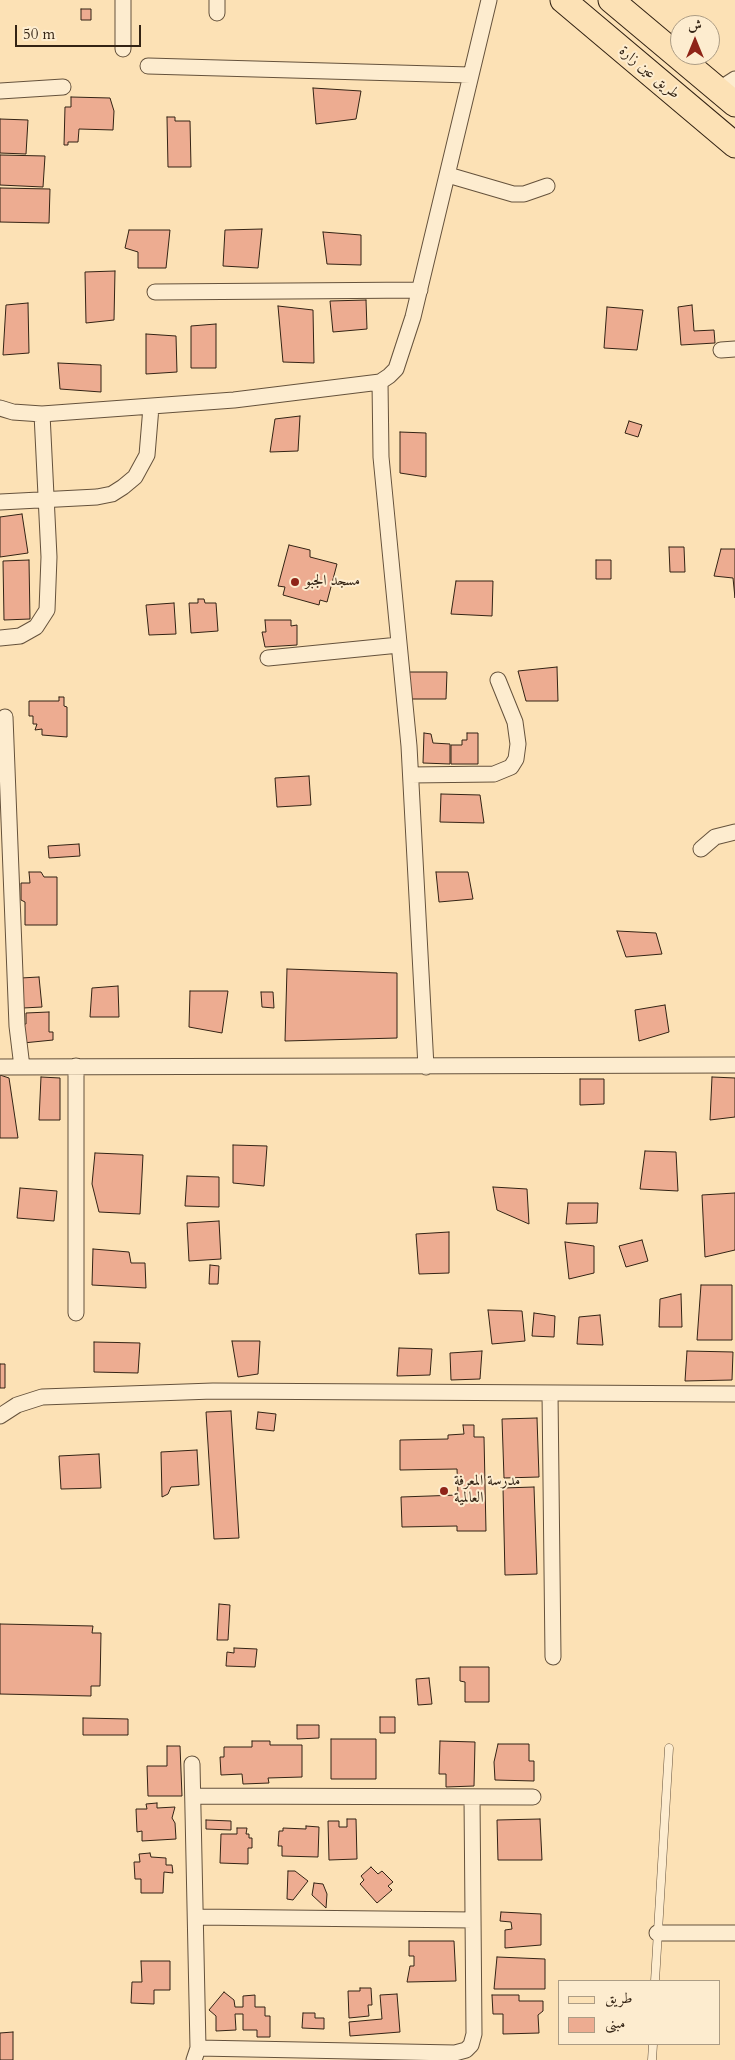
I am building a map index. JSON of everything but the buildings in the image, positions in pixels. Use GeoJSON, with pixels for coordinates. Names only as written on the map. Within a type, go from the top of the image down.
{"type":"FeatureCollection","features":[{"type":"Feature","properties":{"kind":"main road","name":"طريق عين زارة"},"geometry":{"type":"LineString","coordinates":[[563,0],[735,145]]}},
{"type":"Feature","properties":{"kind":"main road","name":"طريق عين زارة"},"geometry":{"type":"LineString","coordinates":[[612,0],[729,91]]}},
{"type":"Feature","properties":{"kind":"street"},"geometry":{"type":"LineString","coordinates":[[123,0],[123,49]]}},
{"type":"Feature","properties":{"kind":"street"},"geometry":{"type":"LineString","coordinates":[[0,408],[12,412],[42,414],[234,400],[380,382],[396,369],[420,290],[489,0]]}},
{"type":"Feature","properties":{"kind":"street"},"geometry":{"type":"LineString","coordinates":[[148,66],[470,74]]}},
{"type":"Feature","properties":{"kind":"street"},"geometry":{"type":"LineString","coordinates":[[0,90],[64,87]]}},
{"type":"Feature","properties":{"kind":"street"},"geometry":{"type":"LineString","coordinates":[[448,175],[513,194],[524,194],[547,186]]}},
{"type":"Feature","properties":{"kind":"street"},"geometry":{"type":"LineString","coordinates":[[155,292],[420,290]]}},
{"type":"Feature","properties":{"kind":"street"},"geometry":{"type":"LineString","coordinates":[[380,382],[381,457],[411,774],[426,1067]]}},
{"type":"Feature","properties":{"kind":"street"},"geometry":{"type":"LineString","coordinates":[[0,502],[47,501],[112,494],[135,477],[147,455],[151,406]]}},
{"type":"Feature","properties":{"kind":"street"},"geometry":{"type":"LineString","coordinates":[[0,638],[20,636],[36,627],[47,610],[49,557],[42,414]]}},
{"type":"Feature","properties":{"kind":"street"},"geometry":{"type":"LineString","coordinates":[[268,658],[400,645]]}},
{"type":"Feature","properties":{"kind":"street"},"geometry":{"type":"LineString","coordinates":[[411,774],[494,774],[510,767],[516,759],[518,744],[515,722],[498,680]]}},
{"type":"Feature","properties":{"kind":"street"},"geometry":{"type":"LineString","coordinates":[[5,717],[17,1017],[22,1067]]}},
{"type":"Feature","properties":{"kind":"street"},"geometry":{"type":"LineString","coordinates":[[701,849],[715,836],[735,832]]}},
{"type":"Feature","properties":{"kind":"street"},"geometry":{"type":"LineString","coordinates":[[0,1067],[735,1065]]}},
{"type":"Feature","properties":{"kind":"street"},"geometry":{"type":"LineString","coordinates":[[76,1066],[76,1313]]}},
{"type":"Feature","properties":{"kind":"street"},"geometry":{"type":"LineString","coordinates":[[0,1416],[17,1405],[42,1398],[213,1391],[735,1394]]}},
{"type":"Feature","properties":{"kind":"street"},"geometry":{"type":"LineString","coordinates":[[550,1393],[553,1657]]}},
{"type":"Feature","properties":{"kind":"street"},"geometry":{"type":"LineString","coordinates":[[192,1764],[196,1917],[196,2054],[455,2052],[466,2050],[474,2040],[472,1797]]}},
{"type":"Feature","properties":{"kind":"street"},"geometry":{"type":"LineString","coordinates":[[193,1796],[533,1797]]}},
{"type":"Feature","properties":{"kind":"street"},"geometry":{"type":"LineString","coordinates":[[196,1917],[473,1920]]}},
{"type":"Feature","properties":{"kind":"street"},"geometry":{"type":"LineString","coordinates":[[657,1933],[735,1933]]}},
{"type":"Feature","properties":{"kind":"lane"},"geometry":{"type":"LineString","coordinates":[[655,1980],[669,1748]]}},
{"type":"Feature","properties":{"kind":"lane"},"geometry":{"type":"LineString","coordinates":[[652,2060],[653,2045]]}},
{"type":"Feature","properties":{"kind":"place","name":"مسجد الجبو"},"geometry":{"type":"Point","coordinates":[295,582]}},
{"type":"Feature","properties":{"kind":"place","name":"مدرسة المعرفة العالمية"},"geometry":{"type":"Point","coordinates":[444,1491]}}]}
